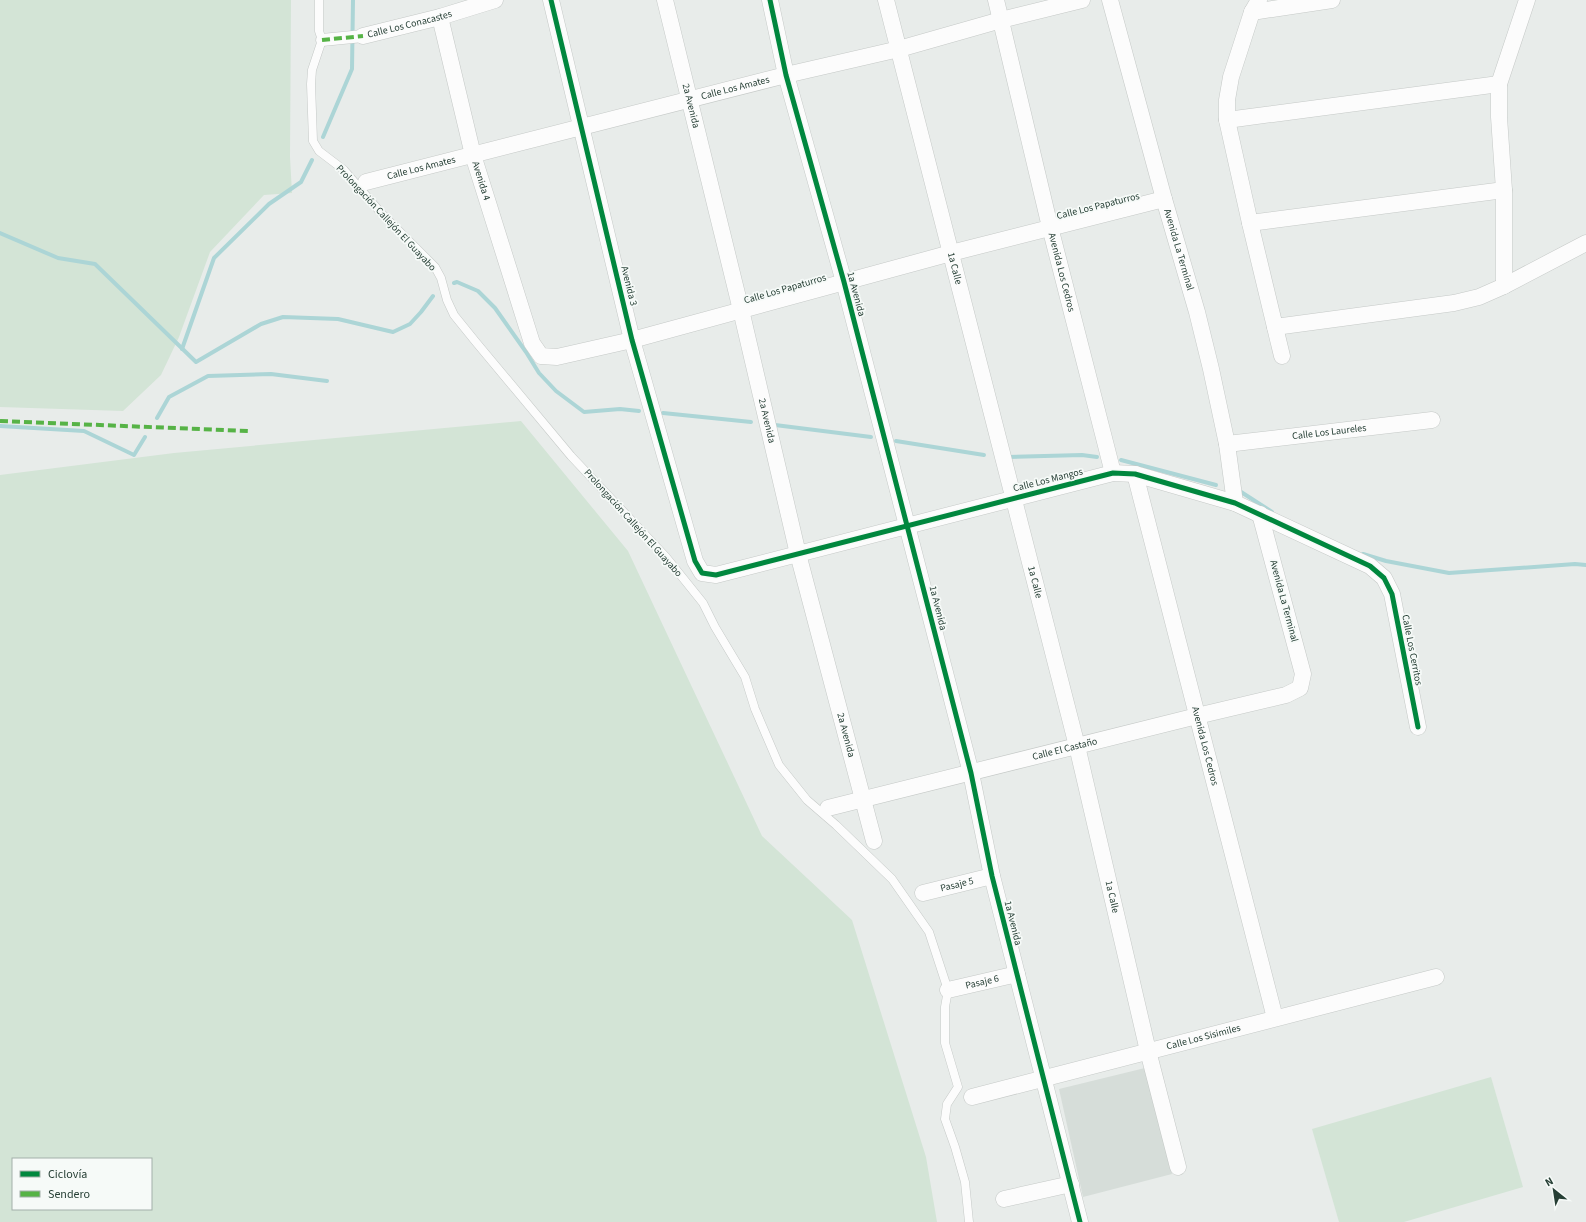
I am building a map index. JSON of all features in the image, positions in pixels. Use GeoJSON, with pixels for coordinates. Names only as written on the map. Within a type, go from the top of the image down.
{"type":"FeatureCollection","features":[{"type":"Feature","properties":{"kind":"street","name":"Calle Los Conacastes"},"geometry":{"type":"LineString","coordinates":[[322,40],[363,36],[440,17],[495,0]]}},
{"type":"Feature","properties":{"kind":"street","name":"Avenida 3"},"geometry":{"type":"LineString","coordinates":[[551,0],[632,340],[695,561],[702,573]]}},
{"type":"Feature","properties":{"kind":"street","name":"2a Avenida"},"geometry":{"type":"LineString","coordinates":[[665,0],[741,310],[798,554],[874,841]]}},
{"type":"Feature","properties":{"kind":"street","name":"1a Avenida"},"geometry":{"type":"LineString","coordinates":[[770,0],[786,75],[844,282],[971,773],[992,876],[1080,1222]]}},
{"type":"Feature","properties":{"kind":"street","name":"1a Calle"},"geometry":{"type":"LineString","coordinates":[[886,0],[1077,746],[1148,1051],[1178,1167]]}},
{"type":"Feature","properties":{"kind":"street","name":"Avenida Los Cedros"},"geometry":{"type":"LineString","coordinates":[[996,0],[1050,227],[1113,473]]}},
{"type":"Feature","properties":{"kind":"street","name":"Calle Los Amates"},"geometry":{"type":"LineString","coordinates":[[366,182],[689,101],[786,75],[899,49],[1001,20],[1082,0]]}},
{"type":"Feature","properties":{"kind":"street","name":"Avenida La Terminal"},"geometry":{"type":"LineString","coordinates":[[1110,0],[1164,199],[1197,312],[1227,444],[1234,503]]}},
{"type":"Feature","properties":{"kind":"street"},"geometry":{"type":"LineString","coordinates":[[1282,356],[1227,120],[1227,100],[1232,77],[1255,6],[1332,0]]}},
{"type":"Feature","properties":{"kind":"street"},"geometry":{"type":"LineString","coordinates":[[1504,286],[1504,190],[1499,117],[1499,84],[1527,0]]}},
{"type":"Feature","properties":{"kind":"street","name":"Avenida 4"},"geometry":{"type":"LineString","coordinates":[[440,17],[473,155],[532,343]]}},
{"type":"Feature","properties":{"kind":"street"},"geometry":{"type":"LineString","coordinates":[[1227,120],[1499,84]]}},
{"type":"Feature","properties":{"kind":"street"},"geometry":{"type":"LineString","coordinates":[[1250,223],[1504,190]]}},
{"type":"Feature","properties":{"kind":"street","name":"Calle Los Papaturros"},"geometry":{"type":"LineString","coordinates":[[532,343],[541,356],[557,357],[632,340],[951,253],[1164,199]]}},
{"type":"Feature","properties":{"kind":"street"},"geometry":{"type":"LineString","coordinates":[[1275,327],[1454,303],[1479,297],[1504,286],[1586,243]]}},
{"type":"Feature","properties":{"kind":"street","name":"Calle Los Laureles"},"geometry":{"type":"LineString","coordinates":[[1227,444],[1432,420]]}},
{"type":"Feature","properties":{"kind":"street","name":"Calle Los Mangos"},"geometry":{"type":"LineString","coordinates":[[702,573],[716,575],[1113,473],[1135,474],[1234,503],[1370,566],[1384,578]]}},
{"type":"Feature","properties":{"kind":"street","name":"Avenida Los Cedros"},"geometry":{"type":"LineString","coordinates":[[1135,474],[1275,1018]]}},
{"type":"Feature","properties":{"kind":"street","name":"Avenida La Terminal"},"geometry":{"type":"LineString","coordinates":[[1260,514],[1303,674],[1300,688]]}},
{"type":"Feature","properties":{"kind":"street","name":"Calle Los Cerritos"},"geometry":{"type":"LineString","coordinates":[[1384,578],[1392,594],[1418,727]]}},
{"type":"Feature","properties":{"kind":"street","name":"Calle El Castaño"},"geometry":{"type":"LineString","coordinates":[[828,808],[1286,695],[1300,688]]}},
{"type":"Feature","properties":{"kind":"street","name":"Pasaje 5"},"geometry":{"type":"LineString","coordinates":[[922,893],[992,876]]}},
{"type":"Feature","properties":{"kind":"street","name":"Pasaje 6"},"geometry":{"type":"LineString","coordinates":[[948,990],[1016,974]]}},
{"type":"Feature","properties":{"kind":"street","name":"Calle Los Sisimiles"},"geometry":{"type":"LineString","coordinates":[[972,1097],[1436,977]]}},
{"type":"Feature","properties":{"kind":"street"},"geometry":{"type":"LineString","coordinates":[[1004,1199],[1071,1184]]}},
{"type":"Feature","properties":{"kind":"lane","name":"Prolongación Callejón El Guayabo"},"geometry":{"type":"LineString","coordinates":[[319,0],[319,31],[322,40],[312,70],[311,84],[313,141],[319,151],[344,170],[382,214],[435,267],[441,278],[447,300],[454,315],[571,456],[666,557],[703,603],[715,627],[745,677],[755,709],[780,765],[807,800],[836,825],[892,879],[929,932],[948,990],[945,1007],[945,1044],[958,1086],[947,1104],[945,1119],[956,1147],[965,1182],[969,1222]]}},
{"type":"Feature","properties":{"kind":"shaded area"},"geometry":{"type":"Polygon","coordinates":[[[1145,1068],[1172,1174],[1083,1197],[1059,1089],[1145,1068]]]}},
{"type":"Feature","properties":{"kind":"green space"},"geometry":{"type":"Polygon","coordinates":[[[0,0],[291,0],[290,157],[292,193],[264,195],[210,252],[179,337],[161,375],[123,411],[0,407],[0,0]]]}},
{"type":"Feature","properties":{"kind":"green space"},"geometry":{"type":"Polygon","coordinates":[[[521,421],[628,551],[762,836],[852,920],[926,1157],[937,1222],[0,1222],[0,475],[174,453],[521,421]]]}},
{"type":"Feature","properties":{"kind":"green space"},"geometry":{"type":"Polygon","coordinates":[[[1491,1077],[1523,1187],[1404,1222],[1339,1222],[1312,1129],[1491,1077]]]}},
{"type":"Feature","properties":{"kind":"waterway"},"geometry":{"type":"LineString","coordinates":[[323,137],[352,69],[353,0]]}},
{"type":"Feature","properties":{"kind":"waterway"},"geometry":{"type":"LineString","coordinates":[[182,349],[214,258],[269,204],[301,182],[312,160]]}},
{"type":"Feature","properties":{"kind":"waterway"},"geometry":{"type":"LineString","coordinates":[[0,233],[58,258],[95,264],[196,362],[261,324],[283,317],[338,319],[393,332],[410,324],[433,296]]}},
{"type":"Feature","properties":{"kind":"waterway"},"geometry":{"type":"LineString","coordinates":[[454,283],[457,282],[478,291],[495,308],[539,373],[556,391],[584,412],[620,409],[639,411]]}},
{"type":"Feature","properties":{"kind":"waterway"},"geometry":{"type":"LineString","coordinates":[[157,418],[169,397],[208,376],[271,374],[327,381]]}},
{"type":"Feature","properties":{"kind":"waterway"},"geometry":{"type":"LineString","coordinates":[[663,413],[751,422]]}},
{"type":"Feature","properties":{"kind":"waterway"},"geometry":{"type":"LineString","coordinates":[[775,425],[871,437]]}},
{"type":"Feature","properties":{"kind":"waterway"},"geometry":{"type":"LineString","coordinates":[[0,426],[84,431],[134,455],[145,437]]}},
{"type":"Feature","properties":{"kind":"waterway"},"geometry":{"type":"LineString","coordinates":[[896,441],[984,455]]}},
{"type":"Feature","properties":{"kind":"waterway"},"geometry":{"type":"LineString","coordinates":[[1008,457],[1082,455],[1097,457]]}},
{"type":"Feature","properties":{"kind":"waterway"},"geometry":{"type":"LineString","coordinates":[[1121,460],[1216,485]]}},
{"type":"Feature","properties":{"kind":"waterway"},"geometry":{"type":"LineString","coordinates":[[1238,490],[1272,512]]}},
{"type":"Feature","properties":{"kind":"waterway"},"geometry":{"type":"LineString","coordinates":[[1363,554],[1386,561],[1449,573],[1575,564],[1586,565]]}},
{"type":"Feature","properties":{"kind":"marked path"},"geometry":{"type":"LineString","coordinates":[[322,40],[363,36]]}},
{"type":"Feature","properties":{"kind":"marked path"},"geometry":{"type":"LineString","coordinates":[[0,421],[248,431]]}},
{"type":"Feature","properties":{"kind":"cycle path"},"geometry":{"type":"LineString","coordinates":[[551,0],[632,340],[695,561],[702,573],[716,575],[1113,473],[1135,474],[1235,503],[1370,566],[1384,578],[1392,594],[1418,727]]}},
{"type":"Feature","properties":{"kind":"cycle path"},"geometry":{"type":"LineString","coordinates":[[770,0],[786,75],[844,282],[971,773],[992,876],[1080,1222]]}}]}
